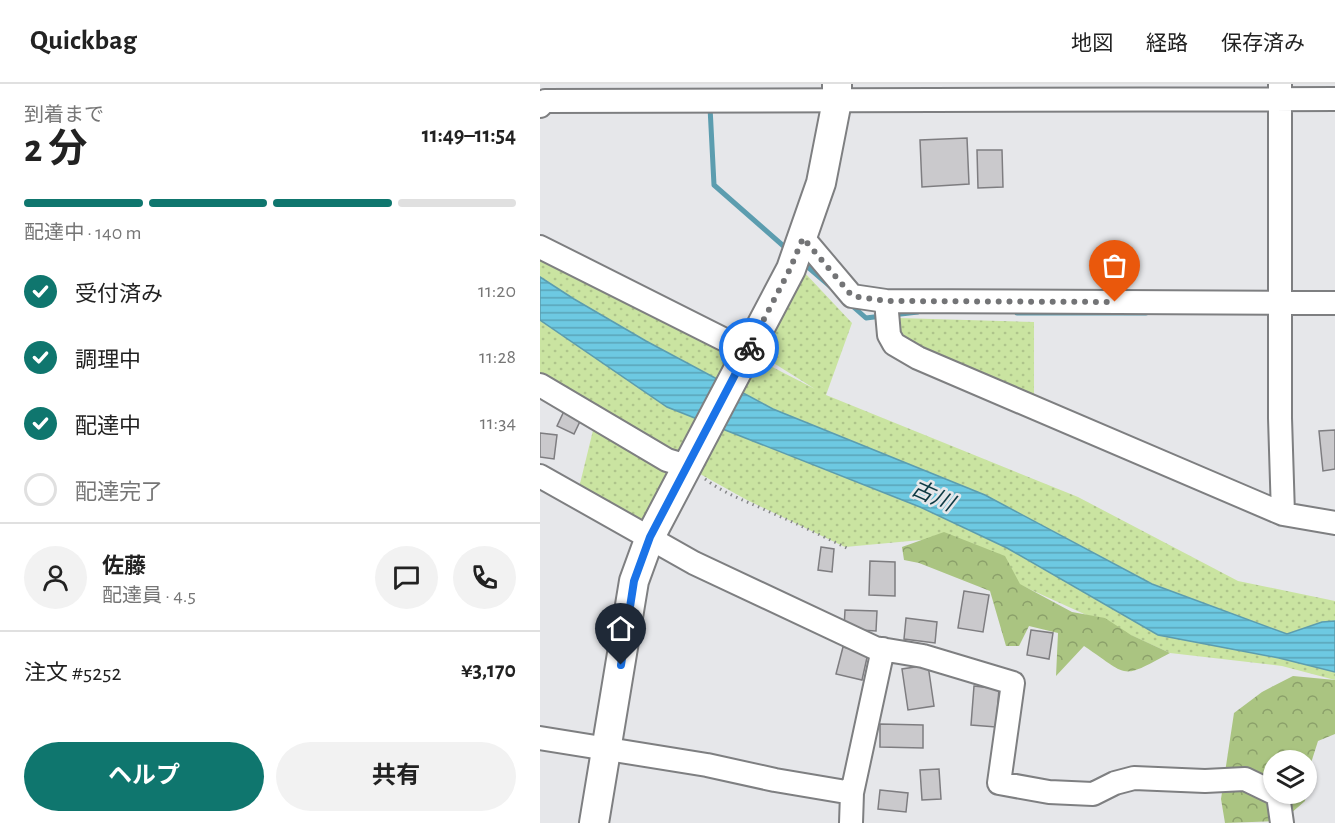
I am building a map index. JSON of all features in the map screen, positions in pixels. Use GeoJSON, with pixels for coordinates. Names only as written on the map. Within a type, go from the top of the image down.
{"type":"FeatureCollection","features":[{"type":"Feature","properties":{"kind":"main road"},"geometry":{"type":"LineString","coordinates":[[594,823],[634,581],[650,537],[797,251],[821,183],[837,92]]}},
{"type":"Feature","properties":{"kind":"street"},"geometry":{"type":"LineString","coordinates":[[542,100],[597,93],[837,92],[1280,92],[1335,99]]}},
{"type":"Feature","properties":{"kind":"street"},"geometry":{"type":"LineString","coordinates":[[1280,92],[1280,418],[1283,514]]}},
{"type":"Feature","properties":{"kind":"street"},"geometry":{"type":"LineString","coordinates":[[540,247],[747,351]]}},
{"type":"Feature","properties":{"kind":"street"},"geometry":{"type":"LineString","coordinates":[[797,251],[852,296],[886,301],[1335,303]]}},
{"type":"Feature","properties":{"kind":"street"},"geometry":{"type":"LineString","coordinates":[[886,301],[889,335],[894,344],[918,358],[1283,514],[1335,523]]}},
{"type":"Feature","properties":{"kind":"street"},"geometry":{"type":"LineString","coordinates":[[540,385],[667,460],[687,466]]}},
{"type":"Feature","properties":{"kind":"street"},"geometry":{"type":"LineString","coordinates":[[540,476],[705,568],[875,648],[923,656],[1013,683],[999,783],[1049,792],[1093,794],[1115,783],[1134,778],[1245,780],[1263,788]]}},
{"type":"Feature","properties":{"kind":"street"},"geometry":{"type":"LineString","coordinates":[[851,823],[852,793],[883,649]]}},
{"type":"Feature","properties":{"kind":"street"},"geometry":{"type":"LineString","coordinates":[[540,738],[706,765],[852,793]]}},
{"type":"Feature","properties":{"kind":"street"},"geometry":{"type":"LineString","coordinates":[[1279,804],[1282,823]]}},
{"type":"Feature","properties":{"kind":"path"},"geometry":{"type":"LineString","coordinates":[[687,466],[723,492],[849,549]]}},
{"type":"Feature","properties":{"kind":"green space"},"geometry":{"type":"Polygon","coordinates":[[[540,247],[815,389],[761,355],[804,272],[852,323],[826,395],[1078,497],[1238,581],[1335,601],[1335,680],[1282,666],[1170,653],[921,540],[845,547],[747,500],[682,464],[644,534],[577,496],[596,418],[540,383],[540,247]]]}},
{"type":"Feature","properties":{"kind":"green space"},"geometry":{"type":"Polygon","coordinates":[[[898,318],[1034,322],[1034,399],[948,365],[899,334],[898,318]]]}},
{"type":"Feature","properties":{"kind":"green space"},"geometry":{"type":"Polygon","coordinates":[[[944,532],[1005,556],[1020,584],[1072,612],[1105,618],[1131,635],[1170,653],[1142,668],[1126,671],[1118,669],[1084,646],[1056,676],[1058,633],[1029,626],[1019,646],[1006,646],[990,591],[919,563],[904,560],[902,547],[944,532]]]}},
{"type":"Feature","properties":{"kind":"green space"},"geometry":{"type":"Polygon","coordinates":[[[1293,676],[1335,680],[1335,734],[1318,741],[1315,750],[1263,750],[1263,804],[1302,804],[1282,821],[1225,823],[1221,799],[1234,713],[1262,692],[1293,676]]]}},
{"type":"Feature","properties":{"kind":"water","name":"古川"},"geometry":{"type":"Polygon","coordinates":[[[540,277],[646,341],[773,409],[985,495],[1152,584],[1287,634],[1322,622],[1335,621],[1335,672],[1279,658],[1158,635],[1007,548],[920,507],[667,407],[540,320],[540,277]]]}},
{"type":"Feature","properties":{"kind":"building"},"geometry":{"type":"Polygon","coordinates":[[[967,138],[969,184],[922,187],[920,140],[967,138]]]}},
{"type":"Feature","properties":{"kind":"building"},"geometry":{"type":"Polygon","coordinates":[[[977,150],[1002,150],[1003,187],[978,188],[977,150]]]}},
{"type":"Feature","properties":{"kind":"building"},"geometry":{"type":"Polygon","coordinates":[[[566,407],[583,415],[574,434],[557,426],[566,407]]]}},
{"type":"Feature","properties":{"kind":"building"},"geometry":{"type":"Polygon","coordinates":[[[1335,430],[1335,469],[1323,471],[1319,431],[1335,430]]]}},
{"type":"Feature","properties":{"kind":"building"},"geometry":{"type":"Polygon","coordinates":[[[540,433],[557,435],[554,459],[540,457],[540,433]]]}},
{"type":"Feature","properties":{"kind":"building"},"geometry":{"type":"Polygon","coordinates":[[[821,547],[834,549],[832,572],[818,570],[821,547]]]}},
{"type":"Feature","properties":{"kind":"building"},"geometry":{"type":"Polygon","coordinates":[[[870,561],[895,562],[895,596],[869,595],[870,561]]]}},
{"type":"Feature","properties":{"kind":"building"},"geometry":{"type":"Polygon","coordinates":[[[964,591],[989,595],[983,632],[958,628],[964,591]]]}},
{"type":"Feature","properties":{"kind":"building"},"geometry":{"type":"Polygon","coordinates":[[[845,610],[877,611],[876,631],[844,629],[845,610]]]}},
{"type":"Feature","properties":{"kind":"building"},"geometry":{"type":"Polygon","coordinates":[[[906,618],[937,622],[935,643],[904,639],[906,618]]]}},
{"type":"Feature","properties":{"kind":"building"},"geometry":{"type":"Polygon","coordinates":[[[1031,630],[1053,633],[1049,659],[1027,655],[1031,630]]]}},
{"type":"Feature","properties":{"kind":"building"},"geometry":{"type":"Polygon","coordinates":[[[843,647],[868,653],[862,680],[836,674],[843,647]]]}},
{"type":"Feature","properties":{"kind":"building"},"geometry":{"type":"Polygon","coordinates":[[[928,665],[934,706],[908,710],[902,669],[928,665]]]}},
{"type":"Feature","properties":{"kind":"building"},"geometry":{"type":"Polygon","coordinates":[[[974,686],[999,689],[996,727],[971,725],[974,686]]]}},
{"type":"Feature","properties":{"kind":"building"},"geometry":{"type":"Polygon","coordinates":[[[880,724],[923,725],[923,748],[880,747],[880,724]]]}},
{"type":"Feature","properties":{"kind":"building"},"geometry":{"type":"Polygon","coordinates":[[[939,769],[941,799],[922,800],[920,770],[939,769]]]}},
{"type":"Feature","properties":{"kind":"building"},"geometry":{"type":"Polygon","coordinates":[[[880,790],[908,793],[906,812],[878,809],[880,790]]]}},
{"type":"Feature","properties":{"kind":"waterway"},"geometry":{"type":"LineString","coordinates":[[710,107],[714,185],[788,250]]}},
{"type":"Feature","properties":{"kind":"waterway"},"geometry":{"type":"LineString","coordinates":[[802,262],[831,287]]}},
{"type":"Feature","properties":{"kind":"waterway"},"geometry":{"type":"LineString","coordinates":[[849,303],[866,318],[882,316]]}},
{"type":"Feature","properties":{"kind":"waterway"},"geometry":{"type":"LineString","coordinates":[[892,315],[918,312]]}},
{"type":"Feature","properties":{"kind":"waterway"},"geometry":{"type":"LineString","coordinates":[[1017,313],[1146,313]]}},
{"type":"Feature","properties":{"kind":"way so far"},"geometry":{"type":"LineString","coordinates":[[749,348],[790,269],[803,238],[852,296],[886,301],[1115,302]]}},
{"type":"Feature","properties":{"kind":"route"},"geometry":{"type":"LineString","coordinates":[[621,665],[634,581],[650,537],[749,348]]}}]}
